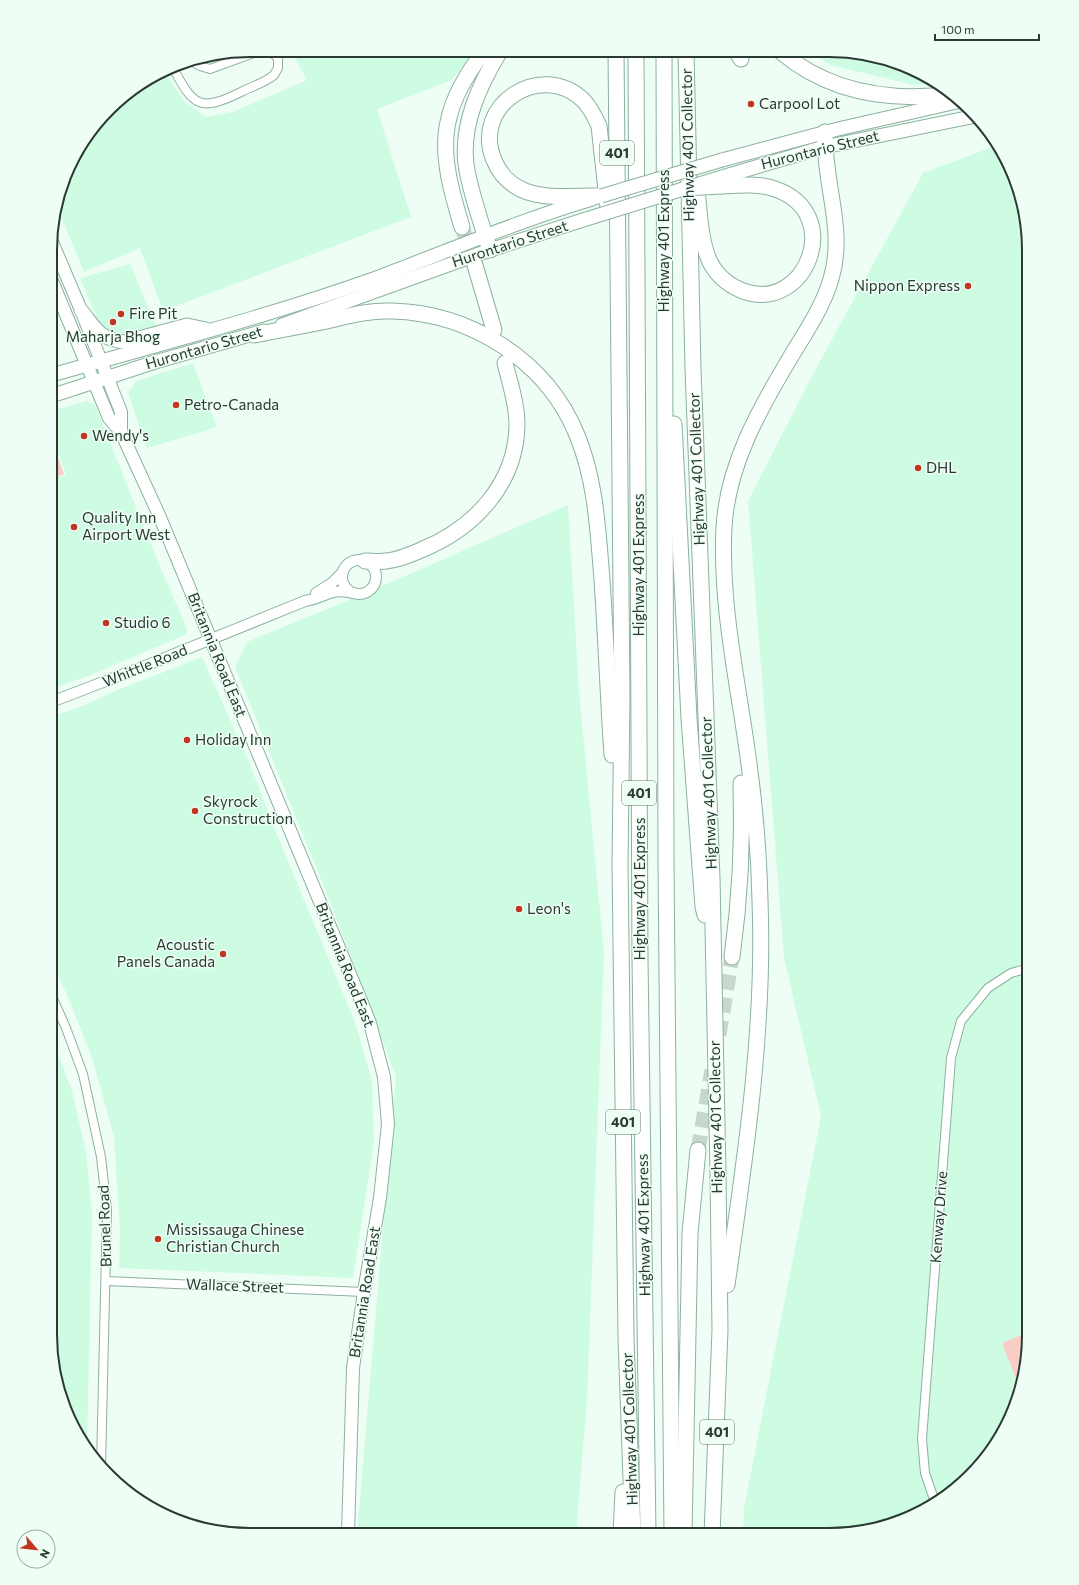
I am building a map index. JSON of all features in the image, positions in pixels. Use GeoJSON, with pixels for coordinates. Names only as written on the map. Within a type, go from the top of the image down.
{"type":"FeatureCollection","features":[{"type":"Feature","properties":{"kind":"highway"},"geometry":{"type":"LineString","coordinates":[[462,227],[452,194],[446,157],[446,129],[454,101],[465,80],[480,57]]}},
{"type":"Feature","properties":{"kind":"highway"},"geometry":{"type":"LineString","coordinates":[[490,250],[466,164],[466,142],[469,120],[476,99],[497,57]]}},
{"type":"Feature","properties":{"kind":"highway","name":"Highway 401 Collector"},"geometry":{"type":"LineString","coordinates":[[616,57],[622,698],[620,864],[627,1380],[633,1528]]}},
{"type":"Feature","properties":{"kind":"highway","name":"Highway 401 Express"},"geometry":{"type":"LineString","coordinates":[[636,57],[640,959],[648,1528]]}},
{"type":"Feature","properties":{"kind":"highway","name":"Highway 401 Express"},"geometry":{"type":"LineString","coordinates":[[664,57],[666,861],[672,1528]]}},
{"type":"Feature","properties":{"kind":"highway","name":"Highway 401 Collector"},"geometry":{"type":"LineString","coordinates":[[686,57],[693,368],[711,854],[720,1330],[712,1528]]}},
{"type":"Feature","properties":{"kind":"highway"},"geometry":{"type":"LineString","coordinates":[[788,57],[816,76],[877,95],[944,95]]}},
{"type":"Feature","properties":{"kind":"highway"},"geometry":{"type":"LineString","coordinates":[[601,196],[583,198],[526,192],[514,186],[505,178],[497,168],[492,154],[490,129],[494,117],[511,95],[535,86],[547,84],[560,87],[572,91],[584,101],[593,114],[599,126],[611,241],[618,255]]}},
{"type":"Feature","properties":{"kind":"highway"},"geometry":{"type":"LineString","coordinates":[[686,87],[694,128],[701,229],[710,262],[721,278],[729,284],[747,292],[757,293],[776,291],[794,282],[803,272],[813,248],[812,231],[808,216],[799,204],[789,195],[774,188],[722,181],[686,188]]}},
{"type":"Feature","properties":{"kind":"highway"},"geometry":{"type":"LineString","coordinates":[[720,1330],[756,1066],[761,976],[760,899],[749,765],[729,632],[724,560],[726,506],[742,448],[763,402],[822,304],[832,278],[836,250],[836,221],[824,139]]}},
{"type":"Feature","properties":{"kind":"highway"},"geometry":{"type":"LineString","coordinates":[[664,251],[689,718],[703,907],[712,943]]}},
{"type":"Feature","properties":{"kind":"highway"},"geometry":{"type":"LineString","coordinates":[[475,265],[494,330]]}},
{"type":"Feature","properties":{"kind":"highway"},"geometry":{"type":"LineString","coordinates":[[254,335],[376,311],[409,312],[443,318],[480,332],[508,349],[532,370],[562,407],[577,434],[594,497],[602,589],[620,864]]}},
{"type":"Feature","properties":{"kind":"highway"},"geometry":{"type":"LineString","coordinates":[[365,561],[386,561],[398,559],[450,536],[475,518],[493,496],[509,466],[516,440],[516,405],[505,362]]}},
{"type":"Feature","properties":{"kind":"highway"},"geometry":{"type":"LineString","coordinates":[[732,957],[740,890],[743,847],[738,696]]}},
{"type":"Feature","properties":{"kind":"highway"},"geometry":{"type":"LineString","coordinates":[[684,1528],[690,1233],[698,1150]]}},
{"type":"Feature","properties":{"kind":"highway"},"geometry":{"type":"LineString","coordinates":[[621,1528],[627,1380]]}},
{"type":"Feature","properties":{"kind":"main road","name":"Hurontario Street"},"geometry":{"type":"LineString","coordinates":[[722,181],[824,139],[954,104]]}},
{"type":"Feature","properties":{"kind":"main road","name":"Hurontario Street"},"geometry":{"type":"LineString","coordinates":[[601,196],[722,160],[824,139],[968,117]]}},
{"type":"Feature","properties":{"kind":"main road","name":"Hurontario Street"},"geometry":{"type":"LineString","coordinates":[[57,375],[90,374],[103,369],[254,335],[490,250],[686,188]]}},
{"type":"Feature","properties":{"kind":"main road","name":"Hurontario Street"},"geometry":{"type":"LineString","coordinates":[[57,393],[90,374],[208,329],[375,278],[583,198]]}},
{"type":"Feature","properties":{"kind":"main road","name":"Britannia Road East"},"geometry":{"type":"LineString","coordinates":[[57,254],[121,412],[121,432]]}},
{"type":"Feature","properties":{"kind":"main road","name":"Britannia Road East"},"geometry":{"type":"LineString","coordinates":[[57,293],[109,418],[121,432],[159,515],[362,1003],[381,1065],[388,1101],[388,1124],[386,1151],[353,1368],[348,1528]]}},
{"type":"Feature","properties":{"kind":"main road"},"geometry":{"type":"LineString","coordinates":[[81,310],[104,337],[114,341],[124,342],[187,325],[208,329]]}},
{"type":"Feature","properties":{"kind":"street"},"geometry":{"type":"LineString","coordinates":[[198,65],[210,69],[243,57]]}},
{"type":"Feature","properties":{"kind":"street"},"geometry":{"type":"LineString","coordinates":[[176,72],[193,98],[200,104],[212,104],[228,99],[274,75],[278,68],[277,57]]}},
{"type":"Feature","properties":{"kind":"street"},"geometry":{"type":"LineString","coordinates":[[353,561],[365,561],[370,563],[376,571],[376,583],[368,592],[363,594],[353,593],[343,584],[343,572],[346,566],[353,561]]}},
{"type":"Feature","properties":{"kind":"street","name":"Whittle Road"},"geometry":{"type":"LineString","coordinates":[[57,700],[211,640],[305,601],[332,583],[343,572]]}},
{"type":"Feature","properties":{"kind":"street","name":"Whittle Road"},"geometry":{"type":"LineString","coordinates":[[305,601],[315,600],[341,590],[353,593]]}},
{"type":"Feature","properties":{"kind":"street","name":"Kenway Drive"},"geometry":{"type":"LineString","coordinates":[[933,1497],[925,1473],[922,1440],[951,1058],[961,1021],[988,988],[1011,973],[1022,970]]}},
{"type":"Feature","properties":{"kind":"street","name":"Brunel Road"},"geometry":{"type":"LineString","coordinates":[[57,1009],[66,1028],[83,1074],[101,1157],[107,1210],[101,1457]]}},
{"type":"Feature","properties":{"kind":"street","name":"Wallace Street"},"geometry":{"type":"LineString","coordinates":[[106,1282],[364,1292]]}},
{"type":"Feature","properties":{"kind":"shaded area"},"geometry":{"type":"Polygon","coordinates":[[[294,57],[470,57],[452,80],[377,109],[411,217],[163,311],[140,248],[84,272],[60,215],[61,212],[67,188],[83,153],[105,123],[123,105],[153,83],[168,76],[184,101],[206,117],[233,112],[307,80],[294,57]]]}},
{"type":"Feature","properties":{"kind":"shaded area"},"geometry":{"type":"Polygon","coordinates":[[[818,57],[842,57],[867,61],[891,67],[927,84],[914,85],[830,65],[818,57]]]}},
{"type":"Feature","properties":{"kind":"shaded area"},"geometry":{"type":"Polygon","coordinates":[[[992,147],[1002,165],[1012,188],[1022,237],[1022,1335],[1002,1343],[1016,1380],[1012,1397],[1002,1420],[996,1432],[982,1452],[956,1480],[926,1502],[891,1518],[842,1528],[743,1528],[744,1508],[821,1116],[784,958],[748,501],[813,374],[923,173],[992,147]]]}},
{"type":"Feature","properties":{"kind":"shaded area"},"geometry":{"type":"Polygon","coordinates":[[[130,264],[158,331],[122,340],[102,330],[80,278],[130,264]]]}},
{"type":"Feature","properties":{"kind":"shaded area"},"geometry":{"type":"Polygon","coordinates":[[[193,363],[217,427],[147,448],[128,393],[136,381],[193,363]]]}},
{"type":"Feature","properties":{"kind":"shaded area"},"geometry":{"type":"Polygon","coordinates":[[[87,401],[95,405],[158,562],[187,629],[187,634],[88,676],[57,687],[57,478],[66,474],[57,451],[57,409],[87,401]]]}},
{"type":"Feature","properties":{"kind":"shaded area"},"geometry":{"type":"Polygon","coordinates":[[[57,455],[64,474],[57,477],[57,455]]]}},
{"type":"Feature","properties":{"kind":"shaded area"},"geometry":{"type":"Polygon","coordinates":[[[568,505],[579,691],[604,953],[587,1401],[576,1528],[358,1528],[396,1076],[329,899],[235,667],[247,642],[361,595],[568,505]]]}},
{"type":"Feature","properties":{"kind":"shaded area"},"geometry":{"type":"Polygon","coordinates":[[[202,657],[250,764],[275,830],[355,1022],[372,1081],[374,1142],[353,1278],[119,1268],[120,1232],[114,1137],[92,1058],[57,972],[57,715],[85,705],[115,691],[202,657]]]}},
{"type":"Feature","properties":{"kind":"shaded area"},"geometry":{"type":"Polygon","coordinates":[[[57,1051],[72,1091],[86,1152],[92,1214],[87,1438],[67,1397],[57,1348],[57,1051]]]}},
{"type":"Feature","properties":{"kind":"shaded area"},"geometry":{"type":"Polygon","coordinates":[[[1022,1335],[1022,1348],[1016,1380],[1002,1343],[1022,1335]]]}},
{"type":"Feature","properties":{"kind":"tunnel"},"geometry":{"type":"LineString","coordinates":[[462,227],[475,265]]}},
{"type":"Feature","properties":{"kind":"tunnel"},"geometry":{"type":"LineString","coordinates":[[719,1035],[732,957]]}},
{"type":"Feature","properties":{"kind":"tunnel"},"geometry":{"type":"LineString","coordinates":[[698,1150],[712,1070]]}},
{"type":"Feature","properties":{"kind":"place","name":"Carpool Lot"},"geometry":{"type":"Point","coordinates":[751,104]}},
{"type":"Feature","properties":{"kind":"place","name":"Nippon Express"},"geometry":{"type":"Point","coordinates":[968,286]}},
{"type":"Feature","properties":{"kind":"place","name":"Fire Pit"},"geometry":{"type":"Point","coordinates":[121,314]}},
{"type":"Feature","properties":{"kind":"place","name":"Maharja Bhog"},"geometry":{"type":"Point","coordinates":[113,322]}},
{"type":"Feature","properties":{"kind":"place","name":"Petro-Canada"},"geometry":{"type":"Point","coordinates":[176,405]}},
{"type":"Feature","properties":{"kind":"place","name":"Wendy's"},"geometry":{"type":"Point","coordinates":[84,436]}},
{"type":"Feature","properties":{"kind":"place","name":"DHL"},"geometry":{"type":"Point","coordinates":[918,468]}},
{"type":"Feature","properties":{"kind":"place","name":"Quality Inn Airport West"},"geometry":{"type":"Point","coordinates":[74,527]}},
{"type":"Feature","properties":{"kind":"place","name":"Studio 6"},"geometry":{"type":"Point","coordinates":[106,623]}},
{"type":"Feature","properties":{"kind":"place","name":"Holiday Inn"},"geometry":{"type":"Point","coordinates":[187,740]}},
{"type":"Feature","properties":{"kind":"place","name":"Skyrock Construction"},"geometry":{"type":"Point","coordinates":[195,811]}},
{"type":"Feature","properties":{"kind":"place","name":"Leon's"},"geometry":{"type":"Point","coordinates":[519,909]}},
{"type":"Feature","properties":{"kind":"place","name":"Acoustic Panels Canada"},"geometry":{"type":"Point","coordinates":[223,954]}},
{"type":"Feature","properties":{"kind":"place","name":"Mississauga Chinese Christian Church"},"geometry":{"type":"Point","coordinates":[158,1239]}}]}
